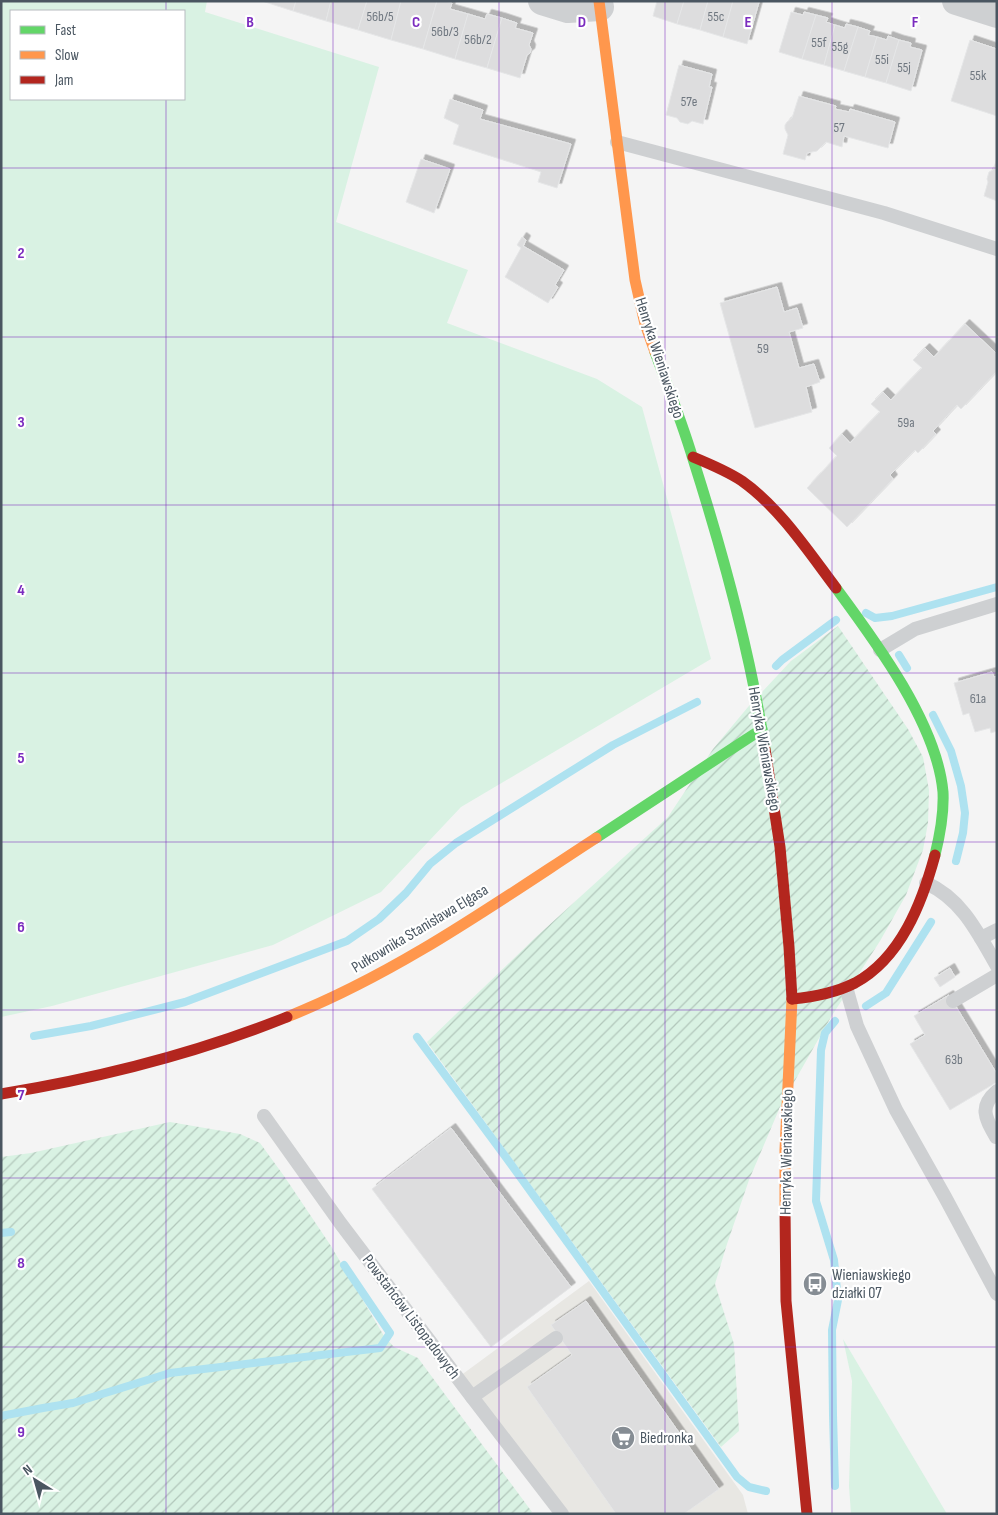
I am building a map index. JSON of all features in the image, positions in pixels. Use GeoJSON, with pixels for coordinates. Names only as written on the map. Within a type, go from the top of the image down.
{"type":"FeatureCollection","features":[{"type":"Feature","properties":{"kind":"street"},"geometry":{"type":"LineString","coordinates":[[542,1],[568,9],[599,4]]}},
{"type":"Feature","properties":{"kind":"street"},"geometry":{"type":"LineString","coordinates":[[956,1],[997,14]]}},
{"type":"Feature","properties":{"kind":"street","name":"Henryka Wieniawskiego"},"geometry":{"type":"LineString","coordinates":[[599,4],[635,280],[645,324],[693,457],[734,601],[762,730],[780,847],[792,999],[785,1150],[786,1302],[807,1514]]}},
{"type":"Feature","properties":{"kind":"street"},"geometry":{"type":"LineString","coordinates":[[693,457],[746,484],[790,528],[830,579],[903,686],[924,726],[941,775],[943,802],[941,830],[936,854],[913,916],[896,948],[872,972],[846,987],[820,995],[792,999]]}},
{"type":"Feature","properties":{"kind":"street","name":"Pułkownika Stanisława Elgasa"},"geometry":{"type":"LineString","coordinates":[[1,1094],[127,1069],[174,1056],[311,1008],[402,962],[459,927],[762,730]]}},
{"type":"Feature","properties":{"kind":"lane"},"geometry":{"type":"LineString","coordinates":[[617,142],[884,213],[997,249]]}},
{"type":"Feature","properties":{"kind":"lane"},"geometry":{"type":"LineString","coordinates":[[880,650],[915,629],[997,604]]}},
{"type":"Feature","properties":{"kind":"lane"},"geometry":{"type":"LineString","coordinates":[[926,883],[938,888],[956,903],[970,920],[997,966]]}},
{"type":"Feature","properties":{"kind":"lane"},"geometry":{"type":"LineString","coordinates":[[981,938],[997,930]]}},
{"type":"Feature","properties":{"kind":"lane"},"geometry":{"type":"LineString","coordinates":[[953,1002],[997,975]]}},
{"type":"Feature","properties":{"kind":"lane"},"geometry":{"type":"LineString","coordinates":[[846,987],[857,1026],[896,1110],[997,1294]]}},
{"type":"Feature","properties":{"kind":"lane"},"geometry":{"type":"LineString","coordinates":[[996,1137],[986,1118],[986,1104],[997,1091]]}},
{"type":"Feature","properties":{"kind":"lane","name":"Powstańców Listopadowych"},"geometry":{"type":"LineString","coordinates":[[264,1116],[341,1224],[562,1514]]}},
{"type":"Feature","properties":{"kind":"lane"},"geometry":{"type":"LineString","coordinates":[[472,1397],[556,1338]]}},
{"type":"Feature","properties":{"kind":"shaded area"},"geometry":{"type":"Polygon","coordinates":[[[589,1281],[743,1495],[748,1514],[561,1514],[460,1376],[589,1281]]]}},
{"type":"Feature","properties":{"kind":"green space"},"geometry":{"type":"Polygon","coordinates":[[[1,1],[207,1],[205,12],[379,67],[336,222],[468,270],[447,323],[597,379],[642,407],[711,659],[461,807],[381,892],[273,945],[52,1006],[1,1017],[1,1]]]}},
{"type":"Feature","properties":{"kind":"green space"},"geometry":{"type":"Polygon","coordinates":[[[838,626],[908,729],[923,757],[929,790],[928,823],[923,850],[906,895],[880,941],[831,1017],[780,1107],[749,1180],[726,1247],[715,1284],[734,1344],[739,1431],[721,1447],[427,1042],[536,937],[668,817],[713,749],[748,707],[791,661],[838,626]]]}},
{"type":"Feature","properties":{"kind":"green space"},"geometry":{"type":"Polygon","coordinates":[[[170,1122],[240,1134],[260,1143],[331,1246],[384,1336],[394,1347],[418,1358],[532,1512],[528,1514],[1,1514],[1,1157],[31,1153],[170,1122]]]}},
{"type":"Feature","properties":{"kind":"green space"},"geometry":{"type":"Polygon","coordinates":[[[843,1339],[947,1514],[851,1514],[849,1486],[852,1381],[843,1339]]]}},
{"type":"Feature","properties":{"kind":"building"},"geometry":{"type":"Polygon","coordinates":[[[262,1],[296,1],[293,11],[262,1]]]}},
{"type":"Feature","properties":{"kind":"building"},"geometry":{"type":"Polygon","coordinates":[[[296,1],[331,1],[326,21],[293,11],[296,1]]]}},
{"type":"Feature","properties":{"kind":"building"},"geometry":{"type":"Polygon","coordinates":[[[331,1],[367,1],[358,30],[326,21],[331,1]]]}},
{"type":"Feature","properties":{"kind":"building"},"geometry":{"type":"Polygon","coordinates":[[[367,1],[401,1],[391,40],[358,30],[367,1]]]}},
{"type":"Feature","properties":{"kind":"building"},"geometry":{"type":"Polygon","coordinates":[[[401,1],[437,1],[423,49],[391,40],[401,1]]]}},
{"type":"Feature","properties":{"kind":"building"},"geometry":{"type":"Polygon","coordinates":[[[437,1],[452,3],[450,9],[468,14],[455,59],[423,49],[437,1]]]}},
{"type":"Feature","properties":{"kind":"building"},"geometry":{"type":"Polygon","coordinates":[[[657,1],[684,1],[677,24],[653,16],[657,1]]]}},
{"type":"Feature","properties":{"kind":"building"},"geometry":{"type":"Polygon","coordinates":[[[684,1],[708,1],[700,30],[677,24],[684,1]]]}},
{"type":"Feature","properties":{"kind":"building"},"geometry":{"type":"Polygon","coordinates":[[[708,1],[733,1],[723,37],[700,30],[708,1]]]}},
{"type":"Feature","properties":{"kind":"building"},"geometry":{"type":"Polygon","coordinates":[[[733,1],[759,2],[747,44],[723,37],[733,1]]]}},
{"type":"Feature","properties":{"kind":"building"},"geometry":{"type":"Polygon","coordinates":[[[791,12],[803,15],[804,12],[816,15],[802,59],[779,52],[791,12]]]}},
{"type":"Feature","properties":{"kind":"building"},"geometry":{"type":"Polygon","coordinates":[[[468,14],[485,19],[487,14],[502,18],[487,68],[455,59],[468,14]]]}},
{"type":"Feature","properties":{"kind":"building"},"geometry":{"type":"Polygon","coordinates":[[[816,15],[828,18],[826,22],[835,25],[824,65],[802,59],[816,15]]]}},
{"type":"Feature","properties":{"kind":"building"},"geometry":{"type":"Polygon","coordinates":[[[502,18],[517,23],[515,28],[533,33],[529,45],[530,53],[527,55],[520,78],[487,68],[502,18]]]}},
{"type":"Feature","properties":{"kind":"building"},"geometry":{"type":"Polygon","coordinates":[[[846,24],[858,27],[844,71],[824,65],[835,25],[845,28],[846,24]]]}},
{"type":"Feature","properties":{"kind":"building"},"geometry":{"type":"Polygon","coordinates":[[[858,27],[870,31],[868,35],[877,37],[865,77],[844,71],[858,27]]]}},
{"type":"Feature","properties":{"kind":"building"},"geometry":{"type":"Polygon","coordinates":[[[888,36],[899,40],[886,83],[865,77],[877,37],[887,40],[888,36]]]}},
{"type":"Feature","properties":{"kind":"building"},"geometry":{"type":"Polygon","coordinates":[[[899,40],[911,43],[910,47],[922,50],[911,91],[886,83],[899,40]]]}},
{"type":"Feature","properties":{"kind":"building"},"geometry":{"type":"Polygon","coordinates":[[[970,40],[997,49],[997,116],[951,101],[970,40]]]}},
{"type":"Feature","properties":{"kind":"building"},"geometry":{"type":"Polygon","coordinates":[[[679,65],[712,74],[709,87],[712,87],[703,124],[692,121],[688,124],[666,115],[679,65]]]}},
{"type":"Feature","properties":{"kind":"building"},"geometry":{"type":"Polygon","coordinates":[[[799,96],[836,106],[835,109],[849,112],[850,109],[895,122],[888,148],[844,136],[842,147],[826,142],[817,151],[807,153],[805,160],[783,154],[788,135],[785,125],[792,118],[799,96]]]}},
{"type":"Feature","properties":{"kind":"building"},"geometry":{"type":"Polygon","coordinates":[[[450,99],[483,110],[480,119],[571,144],[557,188],[538,182],[541,172],[453,144],[459,125],[444,118],[450,99]]]}},
{"type":"Feature","properties":{"kind":"building"},"geometry":{"type":"Polygon","coordinates":[[[997,158],[997,201],[984,196],[989,172],[993,170],[997,158]]]}},
{"type":"Feature","properties":{"kind":"building"},"geometry":{"type":"Polygon","coordinates":[[[421,159],[450,169],[434,213],[406,202],[421,159]]]}},
{"type":"Feature","properties":{"kind":"building"},"geometry":{"type":"Polygon","coordinates":[[[522,237],[526,240],[523,246],[564,270],[555,285],[558,287],[548,303],[505,277],[521,248],[517,245],[522,237]]]}},
{"type":"Feature","properties":{"kind":"building"},"geometry":{"type":"Polygon","coordinates":[[[777,287],[784,312],[797,308],[803,328],[789,332],[799,368],[814,364],[820,382],[806,387],[812,412],[755,428],[720,303],[777,287]]]}},
{"type":"Feature","properties":{"kind":"building"},"geometry":{"type":"Polygon","coordinates":[[[965,324],[997,354],[997,371],[961,409],[957,405],[933,431],[936,434],[918,453],[915,450],[890,475],[893,479],[847,527],[807,488],[837,456],[829,448],[842,434],[850,443],[880,412],[871,404],[883,392],[891,400],[922,368],[913,360],[925,348],[934,357],[965,324]]]}},
{"type":"Feature","properties":{"kind":"building"},"geometry":{"type":"Polygon","coordinates":[[[992,672],[994,677],[997,676],[997,731],[991,733],[990,728],[975,732],[969,713],[963,715],[954,683],[992,672]]]}},
{"type":"Feature","properties":{"kind":"building"},"geometry":{"type":"Polygon","coordinates":[[[950,968],[955,977],[940,987],[934,978],[950,968]]]}},
{"type":"Feature","properties":{"kind":"building"},"geometry":{"type":"Polygon","coordinates":[[[949,995],[997,1074],[997,1082],[950,1110],[910,1044],[925,1035],[914,1016],[949,995]]]}},
{"type":"Feature","properties":{"kind":"building"},"geometry":{"type":"Polygon","coordinates":[[[451,1128],[571,1287],[491,1347],[372,1189],[451,1128]]]}},
{"type":"Feature","properties":{"kind":"building","name":"Biedronka"},"geometry":{"type":"Polygon","coordinates":[[[586,1301],[719,1489],[684,1514],[616,1514],[527,1387],[572,1355],[551,1325],[586,1301]]]}},
{"type":"Feature","properties":{"kind":"waterway"},"geometry":{"type":"LineString","coordinates":[[866,613],[875,618],[892,616],[997,587]]}},
{"type":"Feature","properties":{"kind":"waterway"},"geometry":{"type":"LineString","coordinates":[[776,666],[836,620]]}},
{"type":"Feature","properties":{"kind":"waterway"},"geometry":{"type":"LineString","coordinates":[[899,655],[907,668]]}},
{"type":"Feature","properties":{"kind":"waterway"},"geometry":{"type":"LineString","coordinates":[[34,1036],[91,1026],[185,1002],[347,941],[379,919],[406,893],[430,864],[456,843],[613,745],[697,702]]}},
{"type":"Feature","properties":{"kind":"waterway"},"geometry":{"type":"LineString","coordinates":[[933,715],[951,751],[961,786],[965,813],[963,833],[956,861]]}},
{"type":"Feature","properties":{"kind":"waterway"},"geometry":{"type":"LineString","coordinates":[[866,1006],[886,993],[931,922]]}},
{"type":"Feature","properties":{"kind":"waterway"},"geometry":{"type":"LineString","coordinates":[[835,1021],[825,1033],[821,1050],[816,1201],[834,1260],[838,1300],[832,1330],[835,1486]]}},
{"type":"Feature","properties":{"kind":"waterway"},"geometry":{"type":"LineString","coordinates":[[417,1037],[737,1477],[749,1487],[766,1491]]}},
{"type":"Feature","properties":{"kind":"waterway"},"geometry":{"type":"LineString","coordinates":[[1,1233],[11,1232]]}},
{"type":"Feature","properties":{"kind":"waterway"},"geometry":{"type":"LineString","coordinates":[[1,1416],[73,1403],[170,1373],[380,1348],[390,1333],[344,1265]]}},
{"type":"Feature","properties":{"kind":"traffic: fast"},"geometry":{"type":"LineString","coordinates":[[655,352],[689,445],[725,566],[752,675],[765,749]]}},
{"type":"Feature","properties":{"kind":"traffic: fast"},"geometry":{"type":"LineString","coordinates":[[836,588],[886,658],[917,712],[929,739],[938,766],[943,792],[941,824],[935,855]]}},
{"type":"Feature","properties":{"kind":"traffic: fast"},"geometry":{"type":"LineString","coordinates":[[596,838],[762,729]]}},
{"type":"Feature","properties":{"kind":"traffic: slow"},"geometry":{"type":"LineString","coordinates":[[599,1],[635,280],[645,324],[655,352]]}},
{"type":"Feature","properties":{"kind":"traffic: slow"},"geometry":{"type":"LineString","coordinates":[[287,1017],[368,980],[407,958],[484,912],[596,838]]}},
{"type":"Feature","properties":{"kind":"traffic: slow"},"geometry":{"type":"LineString","coordinates":[[785,1209],[785,1150],[792,999]]}},
{"type":"Feature","properties":{"kind":"traffic: jam"},"geometry":{"type":"LineString","coordinates":[[693,457],[730,474],[756,492],[793,531],[836,588]]}},
{"type":"Feature","properties":{"kind":"traffic: jam"},"geometry":{"type":"LineString","coordinates":[[765,749],[780,847],[792,999]]}},
{"type":"Feature","properties":{"kind":"traffic: jam"},"geometry":{"type":"LineString","coordinates":[[792,999],[824,994],[855,983],[885,959],[897,944],[916,910],[935,855]]}},
{"type":"Feature","properties":{"kind":"traffic: jam"},"geometry":{"type":"LineString","coordinates":[[1,1094],[38,1088],[146,1063],[217,1042],[287,1017]]}},
{"type":"Feature","properties":{"kind":"traffic: jam"},"geometry":{"type":"LineString","coordinates":[[785,1209],[786,1301],[807,1514]]}},
{"type":"Feature","properties":{"kind":"place","name":"Wieniawskiego działki 07"},"geometry":{"type":"Point","coordinates":[815,1284]}},
{"type":"Feature","properties":{"kind":"place","name":"Biedronka"},"geometry":{"type":"Point","coordinates":[623,1438]}}]}
